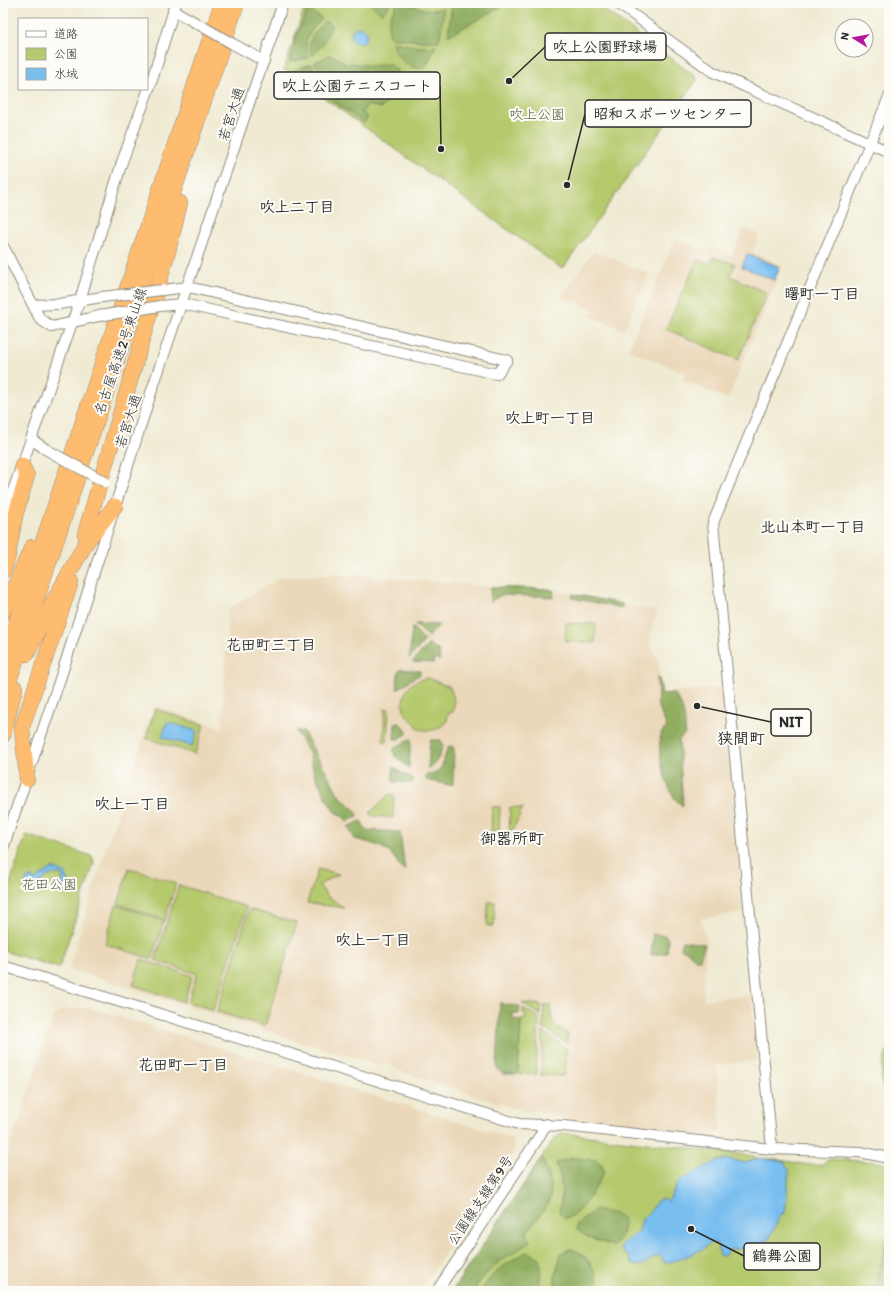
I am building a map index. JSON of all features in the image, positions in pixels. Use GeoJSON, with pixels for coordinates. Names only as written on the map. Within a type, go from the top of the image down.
{"type":"FeatureCollection","features":[{"type":"Feature","properties":{"kind":"highway","name":"名古屋高速2号東山線"},"geometry":{"type":"LineString","coordinates":[[3,699],[32,592],[101,368],[222,3]]}},
{"type":"Feature","properties":{"kind":"highway","name":"名古屋高速2号東山線"},"geometry":{"type":"LineString","coordinates":[[3,662],[32,592],[238,3]]}},
{"type":"Feature","properties":{"kind":"highway"},"geometry":{"type":"LineString","coordinates":[[85,534],[167,254],[208,91]]}},
{"type":"Feature","properties":{"kind":"highway"},"geometry":{"type":"LineString","coordinates":[[3,612],[31,548],[101,368]]}},
{"type":"Feature","properties":{"kind":"highway"},"geometry":{"type":"LineString","coordinates":[[5,565],[14,516],[27,476],[22,465]]}},
{"type":"Feature","properties":{"kind":"highway"},"geometry":{"type":"LineString","coordinates":[[4,731],[19,669],[47,613],[87,541],[115,506]]}},
{"type":"Feature","properties":{"kind":"highway"},"geometry":{"type":"LineString","coordinates":[[27,779],[22,727],[74,574]]}},
{"type":"Feature","properties":{"kind":"street","name":"若宮大通"},"geometry":{"type":"LineString","coordinates":[[3,848],[63,670],[120,489],[283,3]]}},
{"type":"Feature","properties":{"kind":"street"},"geometry":{"type":"LineString","coordinates":[[617,3],[712,72],[889,152]]}},
{"type":"Feature","properties":{"kind":"street"},"geometry":{"type":"LineString","coordinates":[[3,519],[80,300],[122,162],[152,80],[175,7],[205,28],[264,61]]}},
{"type":"Feature","properties":{"kind":"street"},"geometry":{"type":"LineString","coordinates":[[772,1149],[713,523],[889,97]]}},
{"type":"Feature","properties":{"kind":"street"},"geometry":{"type":"LineString","coordinates":[[3,246],[40,319],[52,326],[99,316],[160,306],[183,304],[498,374],[507,360],[188,287],[102,297],[58,304],[34,305]]}},
{"type":"Feature","properties":{"kind":"street"},"geometry":{"type":"LineString","coordinates":[[31,439],[47,450],[120,489]]}},
{"type":"Feature","properties":{"kind":"street"},"geometry":{"type":"LineString","coordinates":[[3,966],[519,1124],[546,1124],[772,1149],[860,1152],[889,1158]]}},
{"type":"Feature","properties":{"kind":"street","name":"公園線支線第9号"},"geometry":{"type":"LineString","coordinates":[[437,1291],[539,1137],[546,1124]]}},
{"type":"Feature","properties":{"kind":"shaded area"},"geometry":{"type":"Polygon","coordinates":[[[744,229],[759,235],[753,252],[782,266],[728,399],[683,381],[686,373],[628,350],[675,239],[709,252],[711,247],[731,256],[744,229]]]}},
{"type":"Feature","properties":{"kind":"shaded area"},"geometry":{"type":"Polygon","coordinates":[[[594,251],[649,274],[624,330],[591,316],[594,309],[561,297],[594,251]]]}},
{"type":"Feature","properties":{"kind":"shaded area"},"geometry":{"type":"Polygon","coordinates":[[[338,574],[500,587],[548,589],[657,611],[650,634],[651,645],[658,661],[662,693],[722,687],[744,913],[700,918],[707,941],[703,988],[704,1000],[751,994],[757,1060],[717,1065],[721,1130],[711,1136],[602,1125],[561,1118],[539,1111],[532,1111],[529,1113],[405,1073],[389,1064],[373,1064],[69,969],[103,857],[153,709],[159,707],[222,728],[228,611],[231,607],[279,578],[338,574]]]}},
{"type":"Feature","properties":{"kind":"shaded area"},"geometry":{"type":"Polygon","coordinates":[[[82,1008],[94,1009],[511,1138],[515,1150],[420,1291],[3,1291],[3,1169],[52,1019],[59,1011],[82,1008]]]}},
{"type":"Feature","properties":{"kind":"green space","name":"吹上公園"},"geometry":{"type":"Polygon","coordinates":[[[306,3],[595,3],[695,76],[697,80],[564,267],[561,268],[284,69],[306,3]]]}},
{"type":"Feature","properties":{"kind":"green space"},"geometry":{"type":"Polygon","coordinates":[[[370,3],[391,3],[382,14],[370,3]]]}},
{"type":"Feature","properties":{"kind":"green space"},"geometry":{"type":"Polygon","coordinates":[[[398,3],[404,3],[431,10],[443,8],[443,18],[439,41],[420,41],[390,37],[388,27],[393,11],[398,3]]]}},
{"type":"Feature","properties":{"kind":"green space"},"geometry":{"type":"Polygon","coordinates":[[[452,3],[498,3],[501,7],[448,36],[452,3]]]}},
{"type":"Feature","properties":{"kind":"green space"},"geometry":{"type":"Polygon","coordinates":[[[308,9],[322,19],[308,36],[306,45],[309,58],[290,62],[295,40],[308,9]]]}},
{"type":"Feature","properties":{"kind":"green space"},"geometry":{"type":"Polygon","coordinates":[[[325,21],[332,25],[322,46],[312,56],[310,44],[312,36],[325,21]]]}},
{"type":"Feature","properties":{"kind":"green space"},"geometry":{"type":"Polygon","coordinates":[[[392,42],[420,47],[436,46],[425,68],[419,68],[408,65],[404,62],[396,53],[392,42]]]}},
{"type":"Feature","properties":{"kind":"green space"},"geometry":{"type":"Polygon","coordinates":[[[329,55],[336,57],[347,65],[352,63],[371,66],[389,64],[396,69],[399,80],[380,77],[369,78],[352,83],[339,84],[332,81],[314,63],[329,55]]]}},
{"type":"Feature","properties":{"kind":"green space"},"geometry":{"type":"Polygon","coordinates":[[[311,64],[322,80],[338,89],[347,91],[381,82],[398,85],[398,88],[382,108],[367,105],[362,112],[368,117],[364,123],[292,71],[311,64]]]}},
{"type":"Feature","properties":{"kind":"green space"},"geometry":{"type":"Polygon","coordinates":[[[713,257],[735,264],[730,276],[767,293],[738,360],[666,329],[697,260],[709,264],[713,257]]]}},
{"type":"Feature","properties":{"kind":"green space"},"geometry":{"type":"Polygon","coordinates":[[[491,587],[548,589],[553,590],[554,597],[501,595],[490,602],[491,587]]]}},
{"type":"Feature","properties":{"kind":"green space"},"geometry":{"type":"Polygon","coordinates":[[[573,594],[622,604],[622,608],[572,598],[573,594]]]}},
{"type":"Feature","properties":{"kind":"green space"},"geometry":{"type":"Polygon","coordinates":[[[566,623],[596,624],[595,643],[565,641],[566,623]]]}},
{"type":"Feature","properties":{"kind":"green space"},"geometry":{"type":"Polygon","coordinates":[[[415,624],[439,625],[428,637],[415,624]]]}},
{"type":"Feature","properties":{"kind":"green space"},"geometry":{"type":"Polygon","coordinates":[[[412,627],[425,640],[409,659],[412,627]]]}},
{"type":"Feature","properties":{"kind":"green space"},"geometry":{"type":"Polygon","coordinates":[[[429,644],[439,651],[440,660],[434,659],[434,663],[412,662],[429,644]]]}},
{"type":"Feature","properties":{"kind":"green space"},"geometry":{"type":"Polygon","coordinates":[[[401,669],[420,671],[420,675],[397,689],[398,672],[401,669]]]}},
{"type":"Feature","properties":{"kind":"green space"},"geometry":{"type":"Polygon","coordinates":[[[429,678],[449,686],[454,699],[453,712],[448,714],[446,717],[448,719],[442,726],[435,730],[418,729],[416,724],[405,714],[403,707],[404,695],[411,685],[422,679],[429,678]]]}},
{"type":"Feature","properties":{"kind":"green space"},"geometry":{"type":"Polygon","coordinates":[[[657,678],[659,678],[662,694],[673,693],[680,702],[684,712],[685,734],[679,740],[683,806],[677,801],[667,784],[661,762],[661,733],[667,727],[658,707],[657,678]]]}},
{"type":"Feature","properties":{"kind":"green space"},"geometry":{"type":"Polygon","coordinates":[[[155,709],[204,725],[195,754],[146,738],[155,709]]]}},
{"type":"Feature","properties":{"kind":"green space"},"geometry":{"type":"Polygon","coordinates":[[[385,709],[389,709],[387,742],[383,741],[385,709]]]}},
{"type":"Feature","properties":{"kind":"green space"},"geometry":{"type":"Polygon","coordinates":[[[398,722],[407,730],[407,734],[398,739],[394,739],[395,723],[398,722]]]}},
{"type":"Feature","properties":{"kind":"green space"},"geometry":{"type":"Polygon","coordinates":[[[296,731],[303,731],[339,795],[356,811],[358,816],[347,822],[345,818],[335,812],[327,800],[314,773],[309,753],[296,731]]]}},
{"type":"Feature","properties":{"kind":"green space"},"geometry":{"type":"Polygon","coordinates":[[[411,739],[409,768],[394,755],[394,748],[411,739]]]}},
{"type":"Feature","properties":{"kind":"green space"},"geometry":{"type":"Polygon","coordinates":[[[430,740],[441,740],[443,745],[440,755],[428,769],[430,740]]]}},
{"type":"Feature","properties":{"kind":"green space"},"geometry":{"type":"Polygon","coordinates":[[[451,746],[454,748],[453,784],[449,785],[426,780],[426,775],[440,771],[448,747],[451,746]]]}},
{"type":"Feature","properties":{"kind":"green space"},"geometry":{"type":"Polygon","coordinates":[[[394,767],[403,774],[413,778],[414,781],[412,783],[394,782],[392,780],[394,767]]]}},
{"type":"Feature","properties":{"kind":"green space"},"geometry":{"type":"Polygon","coordinates":[[[389,794],[394,794],[393,818],[372,816],[370,813],[389,794]]]}},
{"type":"Feature","properties":{"kind":"green space"},"geometry":{"type":"Polygon","coordinates":[[[492,807],[500,807],[499,831],[491,831],[492,807]]]}},
{"type":"Feature","properties":{"kind":"green space"},"geometry":{"type":"Polygon","coordinates":[[[510,807],[523,808],[509,838],[510,807]]]}},
{"type":"Feature","properties":{"kind":"green space"},"geometry":{"type":"Polygon","coordinates":[[[361,821],[366,830],[400,832],[405,870],[385,849],[355,839],[348,827],[361,821]]]}},
{"type":"Feature","properties":{"kind":"green space","name":"花田公園"},"geometry":{"type":"Polygon","coordinates":[[[26,835],[92,856],[94,863],[59,968],[3,951],[3,905],[26,835]]]}},
{"type":"Feature","properties":{"kind":"green space"},"geometry":{"type":"Polygon","coordinates":[[[129,868],[176,883],[165,920],[118,904],[129,868]]]}},
{"type":"Feature","properties":{"kind":"green space"},"geometry":{"type":"Polygon","coordinates":[[[318,869],[339,874],[319,885],[327,896],[344,908],[307,903],[318,869]]]}},
{"type":"Feature","properties":{"kind":"green space"},"geometry":{"type":"Polygon","coordinates":[[[179,885],[247,907],[213,1010],[188,1002],[197,974],[155,960],[179,885]]]}},
{"type":"Feature","properties":{"kind":"green space"},"geometry":{"type":"Polygon","coordinates":[[[488,902],[495,902],[494,926],[487,926],[488,902]]]}},
{"type":"Feature","properties":{"kind":"green space"},"geometry":{"type":"Polygon","coordinates":[[[116,905],[164,921],[152,959],[105,944],[116,905]]]}},
{"type":"Feature","properties":{"kind":"green space"},"geometry":{"type":"Polygon","coordinates":[[[249,909],[297,923],[265,1026],[217,1012],[249,909]]]}},
{"type":"Feature","properties":{"kind":"green space"},"geometry":{"type":"Polygon","coordinates":[[[653,934],[665,935],[668,938],[667,953],[651,955],[653,934]]]}},
{"type":"Feature","properties":{"kind":"green space"},"geometry":{"type":"Polygon","coordinates":[[[682,941],[705,944],[700,959],[695,959],[687,951],[681,949],[682,941]]]}},
{"type":"Feature","properties":{"kind":"green space"},"geometry":{"type":"Polygon","coordinates":[[[141,959],[192,976],[184,1002],[133,985],[141,959]]]}},
{"type":"Feature","properties":{"kind":"green space"},"geometry":{"type":"Polygon","coordinates":[[[500,1002],[505,1005],[520,1006],[519,1014],[513,1013],[513,1019],[521,1020],[518,1074],[502,1074],[497,1068],[500,1002]]]}},
{"type":"Feature","properties":{"kind":"green space"},"geometry":{"type":"Polygon","coordinates":[[[522,1003],[541,1005],[540,1016],[540,1015],[522,1003]]]}},
{"type":"Feature","properties":{"kind":"green space"},"geometry":{"type":"Polygon","coordinates":[[[544,1005],[550,1005],[552,1019],[560,1029],[568,1034],[567,1043],[543,1028],[544,1005]]]}},
{"type":"Feature","properties":{"kind":"green space"},"geometry":{"type":"Polygon","coordinates":[[[523,1008],[539,1018],[536,1075],[518,1074],[521,1020],[525,1019],[526,1014],[523,1013],[523,1008]]]}},
{"type":"Feature","properties":{"kind":"green space"},"geometry":{"type":"Polygon","coordinates":[[[543,1032],[567,1049],[565,1074],[562,1076],[541,1075],[543,1032]]]}},
{"type":"Feature","properties":{"kind":"green space"},"geometry":{"type":"Polygon","coordinates":[[[889,1047],[889,1105],[883,1089],[882,1069],[889,1047]]]}},
{"type":"Feature","properties":{"kind":"green space"},"geometry":{"type":"Polygon","coordinates":[[[563,1133],[754,1156],[761,1159],[775,1159],[799,1164],[823,1165],[825,1161],[833,1159],[889,1163],[889,1291],[452,1291],[554,1139],[563,1133]]]}},
{"type":"Feature","properties":{"kind":"green space"},"geometry":{"type":"Polygon","coordinates":[[[542,1157],[549,1176],[551,1192],[549,1203],[527,1232],[530,1242],[492,1268],[473,1291],[452,1291],[542,1157]]]}},
{"type":"Feature","properties":{"kind":"green space"},"geometry":{"type":"Polygon","coordinates":[[[572,1158],[596,1160],[603,1166],[604,1173],[582,1207],[571,1217],[565,1218],[559,1212],[562,1188],[556,1163],[572,1158]]]}},
{"type":"Feature","properties":{"kind":"green space"},"geometry":{"type":"Polygon","coordinates":[[[595,1210],[616,1214],[624,1219],[622,1234],[613,1246],[589,1238],[577,1230],[577,1224],[595,1210]]]}},
{"type":"Feature","properties":{"kind":"green space"},"geometry":{"type":"Polygon","coordinates":[[[889,1228],[889,1291],[875,1291],[889,1228]]]}},
{"type":"Feature","properties":{"kind":"green space"},"geometry":{"type":"Polygon","coordinates":[[[570,1249],[582,1254],[587,1259],[597,1278],[599,1291],[555,1291],[555,1277],[561,1253],[570,1249]]]}},
{"type":"Feature","properties":{"kind":"green space"},"geometry":{"type":"Polygon","coordinates":[[[526,1252],[540,1258],[541,1268],[539,1291],[482,1290],[486,1283],[496,1273],[526,1252]]]}},
{"type":"Feature","properties":{"kind":"water"},"geometry":{"type":"Polygon","coordinates":[[[359,27],[366,32],[367,35],[362,42],[359,43],[352,38],[351,35],[356,28],[359,27]]]}},
{"type":"Feature","properties":{"kind":"water"},"geometry":{"type":"Polygon","coordinates":[[[747,254],[780,267],[774,280],[742,267],[747,254]]]}},
{"type":"Feature","properties":{"kind":"water"},"geometry":{"type":"Polygon","coordinates":[[[167,722],[197,731],[192,746],[162,737],[167,722]]]}},
{"type":"Feature","properties":{"kind":"water"},"geometry":{"type":"Polygon","coordinates":[[[51,869],[65,873],[69,884],[66,886],[61,886],[63,878],[60,874],[55,874],[44,879],[31,891],[26,890],[25,885],[27,878],[32,878],[34,881],[51,869]]]}},
{"type":"Feature","properties":{"kind":"water"},"geometry":{"type":"Polygon","coordinates":[[[761,1158],[784,1162],[789,1170],[785,1214],[781,1214],[769,1239],[750,1249],[731,1249],[724,1256],[720,1256],[718,1245],[712,1242],[697,1252],[672,1262],[665,1263],[660,1255],[655,1256],[641,1265],[632,1264],[629,1257],[621,1250],[622,1244],[639,1231],[642,1219],[650,1212],[657,1201],[663,1199],[668,1202],[679,1181],[718,1161],[729,1159],[745,1163],[761,1158]]]}},
{"type":"Feature","properties":{"kind":"water"},"geometry":{"type":"Polygon","coordinates":[[[757,1285],[765,1285],[771,1291],[748,1291],[757,1285]]]}},
{"type":"Feature","properties":{"kind":"place","name":"吹上公園野球場"},"geometry":{"type":"Point","coordinates":[509,81]}},
{"type":"Feature","properties":{"kind":"place","name":"吹上公園テニスコート"},"geometry":{"type":"Point","coordinates":[441,149]}},
{"type":"Feature","properties":{"kind":"place","name":"昭和スポーツセンター"},"geometry":{"type":"Point","coordinates":[567,185]}},
{"type":"Feature","properties":{"kind":"place","name":"NIT"},"geometry":{"type":"Point","coordinates":[697,706]}},
{"type":"Feature","properties":{"kind":"place","name":"鶴舞公園"},"geometry":{"type":"Point","coordinates":[691,1229]}},
{"type":"Feature","properties":{"kind":"district","name":"吹上二丁目"},"geometry":{"type":"Point","coordinates":[297,207]}},
{"type":"Feature","properties":{"kind":"district","name":"曙町一丁目"},"geometry":{"type":"Point","coordinates":[822,294]}},
{"type":"Feature","properties":{"kind":"district","name":"吹上町一丁目"},"geometry":{"type":"Point","coordinates":[550,418]}},
{"type":"Feature","properties":{"kind":"district","name":"北山本町一丁目"},"geometry":{"type":"Point","coordinates":[813,527]}},
{"type":"Feature","properties":{"kind":"district","name":"花田町三丁目"},"geometry":{"type":"Point","coordinates":[271,645]}},
{"type":"Feature","properties":{"kind":"district","name":"狭間町"},"geometry":{"type":"Point","coordinates":[741,738]}},
{"type":"Feature","properties":{"kind":"district","name":"吹上一丁目"},"geometry":{"type":"Point","coordinates":[132,804]}},
{"type":"Feature","properties":{"kind":"district","name":"御器所町"},"geometry":{"type":"Point","coordinates":[512,838]}},
{"type":"Feature","properties":{"kind":"district","name":"吹上一丁目"},"geometry":{"type":"Point","coordinates":[373,940]}},
{"type":"Feature","properties":{"kind":"district","name":"花田町一丁目"},"geometry":{"type":"Point","coordinates":[183,1065]}}]}
